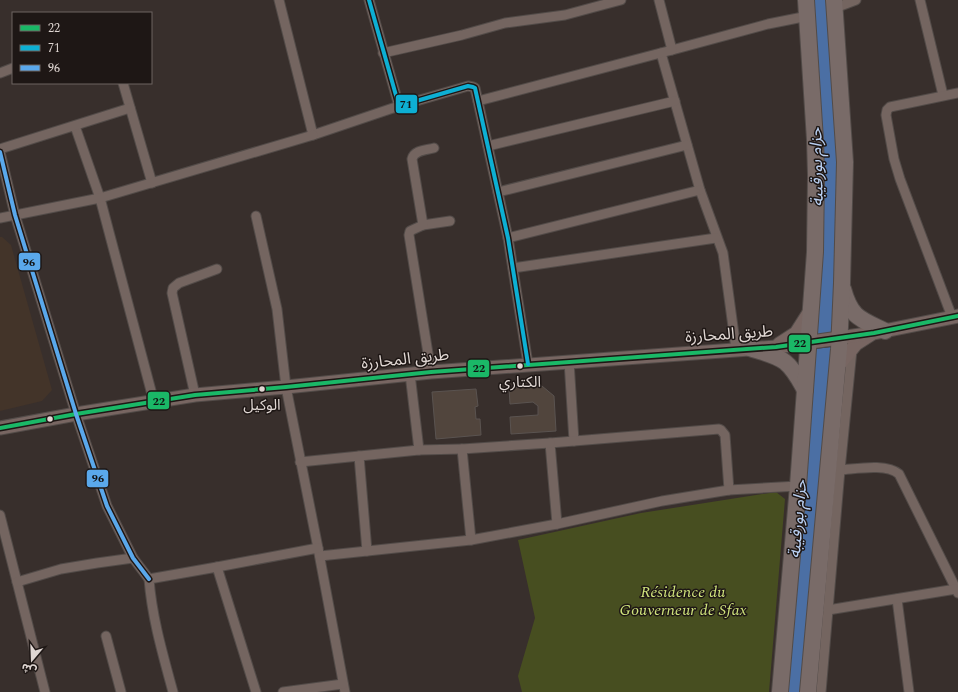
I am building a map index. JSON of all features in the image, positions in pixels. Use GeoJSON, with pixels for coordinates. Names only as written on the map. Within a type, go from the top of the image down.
{"type":"FeatureCollection","features":[{"type":"Feature","properties":{"kind":"highway"},"geometry":{"type":"LineString","coordinates":[[780,692],[806,390],[812,341],[816,175],[806,0]]}},
{"type":"Feature","properties":{"kind":"highway"},"geometry":{"type":"LineString","coordinates":[[808,692],[837,367],[837,339],[842,283],[845,162],[834,4]]}},
{"type":"Feature","properties":{"kind":"highway"},"geometry":{"type":"LineString","coordinates":[[842,283],[846,297],[855,315],[879,332]]}},
{"type":"Feature","properties":{"kind":"highway"},"geometry":{"type":"LineString","coordinates":[[743,348],[776,357],[785,362],[806,390]]}},
{"type":"Feature","properties":{"kind":"main road"},"geometry":{"type":"LineString","coordinates":[[776,347],[796,333],[812,308]]}},
{"type":"Feature","properties":{"kind":"main road","name":"طريق المحارزة"},"geometry":{"type":"LineString","coordinates":[[0,428],[195,395],[286,388],[431,372],[743,348],[776,347],[879,332],[955,317]]}},
{"type":"Feature","properties":{"kind":"main road"},"geometry":{"type":"LineString","coordinates":[[837,367],[852,348],[861,340],[879,332]]}},
{"type":"Feature","properties":{"kind":"street"},"geometry":{"type":"LineString","coordinates":[[279,0],[313,135]]}},
{"type":"Feature","properties":{"kind":"street"},"geometry":{"type":"LineString","coordinates":[[369,0],[399,106]]}},
{"type":"Feature","properties":{"kind":"street"},"geometry":{"type":"LineString","coordinates":[[383,53],[462,35],[505,23],[565,15],[621,0]]}},
{"type":"Feature","properties":{"kind":"street"},"geometry":{"type":"LineString","coordinates":[[659,0],[672,50]]}},
{"type":"Feature","properties":{"kind":"street"},"geometry":{"type":"LineString","coordinates":[[834,4],[856,0]]}},
{"type":"Feature","properties":{"kind":"street"},"geometry":{"type":"LineString","coordinates":[[920,0],[942,95]]}},
{"type":"Feature","properties":{"kind":"street"},"geometry":{"type":"LineString","coordinates":[[478,101],[768,24],[808,16]]}},
{"type":"Feature","properties":{"kind":"street"},"geometry":{"type":"LineString","coordinates":[[661,53],[700,190],[716,238],[723,253],[743,348]]}},
{"type":"Feature","properties":{"kind":"street"},"geometry":{"type":"LineString","coordinates":[[0,73],[12,68]]}},
{"type":"Feature","properties":{"kind":"street"},"geometry":{"type":"LineString","coordinates":[[123,84],[152,183]]}},
{"type":"Feature","properties":{"kind":"street"},"geometry":{"type":"LineString","coordinates":[[0,218],[100,198],[313,135],[399,106],[471,86],[475,88],[508,238],[528,364]]}},
{"type":"Feature","properties":{"kind":"street"},"geometry":{"type":"LineString","coordinates":[[955,317],[898,175],[886,115],[887,110],[890,107],[958,92]]}},
{"type":"Feature","properties":{"kind":"street"},"geometry":{"type":"LineString","coordinates":[[488,146],[675,101]]}},
{"type":"Feature","properties":{"kind":"street"},"geometry":{"type":"LineString","coordinates":[[130,108],[0,151],[16,215],[76,414],[107,506],[133,558],[149,579],[151,603],[156,630],[172,692]]}},
{"type":"Feature","properties":{"kind":"street"},"geometry":{"type":"LineString","coordinates":[[75,126],[100,198],[154,402]]}},
{"type":"Feature","properties":{"kind":"street"},"geometry":{"type":"LineString","coordinates":[[498,192],[687,145]]}},
{"type":"Feature","properties":{"kind":"street"},"geometry":{"type":"LineString","coordinates":[[423,225],[412,159],[413,154],[416,152],[434,148]]}},
{"type":"Feature","properties":{"kind":"street"},"geometry":{"type":"LineString","coordinates":[[508,238],[700,190]]}},
{"type":"Feature","properties":{"kind":"street"},"geometry":{"type":"LineString","coordinates":[[256,216],[277,309],[286,388],[319,552],[344,688],[283,692]]}},
{"type":"Feature","properties":{"kind":"street"},"geometry":{"type":"LineString","coordinates":[[431,372],[409,235],[410,231],[423,225],[450,221]]}},
{"type":"Feature","properties":{"kind":"street"},"geometry":{"type":"LineString","coordinates":[[513,268],[716,238]]}},
{"type":"Feature","properties":{"kind":"street"},"geometry":{"type":"LineString","coordinates":[[195,395],[172,293],[173,288],[179,283],[217,269]]}},
{"type":"Feature","properties":{"kind":"street"},"geometry":{"type":"LineString","coordinates":[[821,692],[852,348]]}},
{"type":"Feature","properties":{"kind":"street"},"geometry":{"type":"LineString","coordinates":[[569,361],[574,441]]}},
{"type":"Feature","properties":{"kind":"street"},"geometry":{"type":"LineString","coordinates":[[410,374],[419,450]]}},
{"type":"Feature","properties":{"kind":"street"},"geometry":{"type":"LineString","coordinates":[[300,462],[419,450],[462,449],[550,443],[719,429],[722,430],[725,435],[730,490]]}},
{"type":"Feature","properties":{"kind":"street"},"geometry":{"type":"LineString","coordinates":[[550,443],[557,524]]}},
{"type":"Feature","properties":{"kind":"street"},"geometry":{"type":"LineString","coordinates":[[462,449],[471,540]]}},
{"type":"Feature","properties":{"kind":"street"},"geometry":{"type":"LineString","coordinates":[[359,456],[367,551]]}},
{"type":"Feature","properties":{"kind":"street"},"geometry":{"type":"LineString","coordinates":[[828,610],[957,591],[899,474],[892,469],[882,468],[840,470]]}},
{"type":"Feature","properties":{"kind":"street"},"geometry":{"type":"LineString","coordinates":[[149,579],[319,552],[367,551],[471,540],[557,524],[646,504],[730,490],[798,486]]}},
{"type":"Feature","properties":{"kind":"street"},"geometry":{"type":"LineString","coordinates":[[0,515],[45,692]]}},
{"type":"Feature","properties":{"kind":"street"},"geometry":{"type":"LineString","coordinates":[[17,582],[61,569],[133,558]]}},
{"type":"Feature","properties":{"kind":"street"},"geometry":{"type":"LineString","coordinates":[[217,567],[256,692]]}},
{"type":"Feature","properties":{"kind":"street"},"geometry":{"type":"LineString","coordinates":[[897,599],[910,692]]}},
{"type":"Feature","properties":{"kind":"street"},"geometry":{"type":"LineString","coordinates":[[106,636],[121,692]]}},
{"type":"Feature","properties":{"kind":"shaded area"},"geometry":{"type":"Polygon","coordinates":[[[0,237],[11,245],[52,390],[42,401],[0,411],[0,237]]]}},
{"type":"Feature","properties":{"kind":"green space","name":"Résidence du Gouverneur de Sfax"},"geometry":{"type":"Polygon","coordinates":[[[776,492],[785,499],[769,692],[522,692],[518,676],[535,618],[518,540],[641,513],[776,492]]]}},
{"type":"Feature","properties":{"kind":"water","name":"حزام بورقيبة"},"geometry":{"type":"Polygon","coordinates":[[[811,0],[830,0],[838,116],[834,332],[818,334],[811,0]]]}},
{"type":"Feature","properties":{"kind":"water"},"geometry":{"type":"Polygon","coordinates":[[[832,347],[803,692],[785,692],[815,349],[832,347]]]}},
{"type":"Feature","properties":{"kind":"building"},"geometry":{"type":"Polygon","coordinates":[[[542,386],[554,396],[556,431],[511,434],[510,417],[538,415],[538,406],[533,402],[510,404],[509,388],[542,386]]]}},
{"type":"Feature","properties":{"kind":"building"},"geometry":{"type":"Polygon","coordinates":[[[476,389],[478,406],[475,407],[476,419],[480,419],[481,435],[436,439],[432,392],[476,389]]]}},
{"type":"Feature","properties":{"kind":"transit line","name":"71"},"geometry":{"type":"LineString","coordinates":[[369,0],[399,106],[468,86],[475,88],[508,238],[528,364]]}},
{"type":"Feature","properties":{"kind":"transit line","name":"96"},"geometry":{"type":"LineString","coordinates":[[0,152],[15,215],[76,414],[107,506],[133,558],[149,579]]}},
{"type":"Feature","properties":{"kind":"transit line","name":"22"},"geometry":{"type":"LineString","coordinates":[[0,428],[195,395],[431,372],[776,347],[874,333],[958,316]]}},
{"type":"Feature","properties":{"kind":"place","name":"الكتاري"},"geometry":{"type":"Point","coordinates":[520,366]}},
{"type":"Feature","properties":{"kind":"place","name":"الوكيل"},"geometry":{"type":"Point","coordinates":[262,389]}}]}
